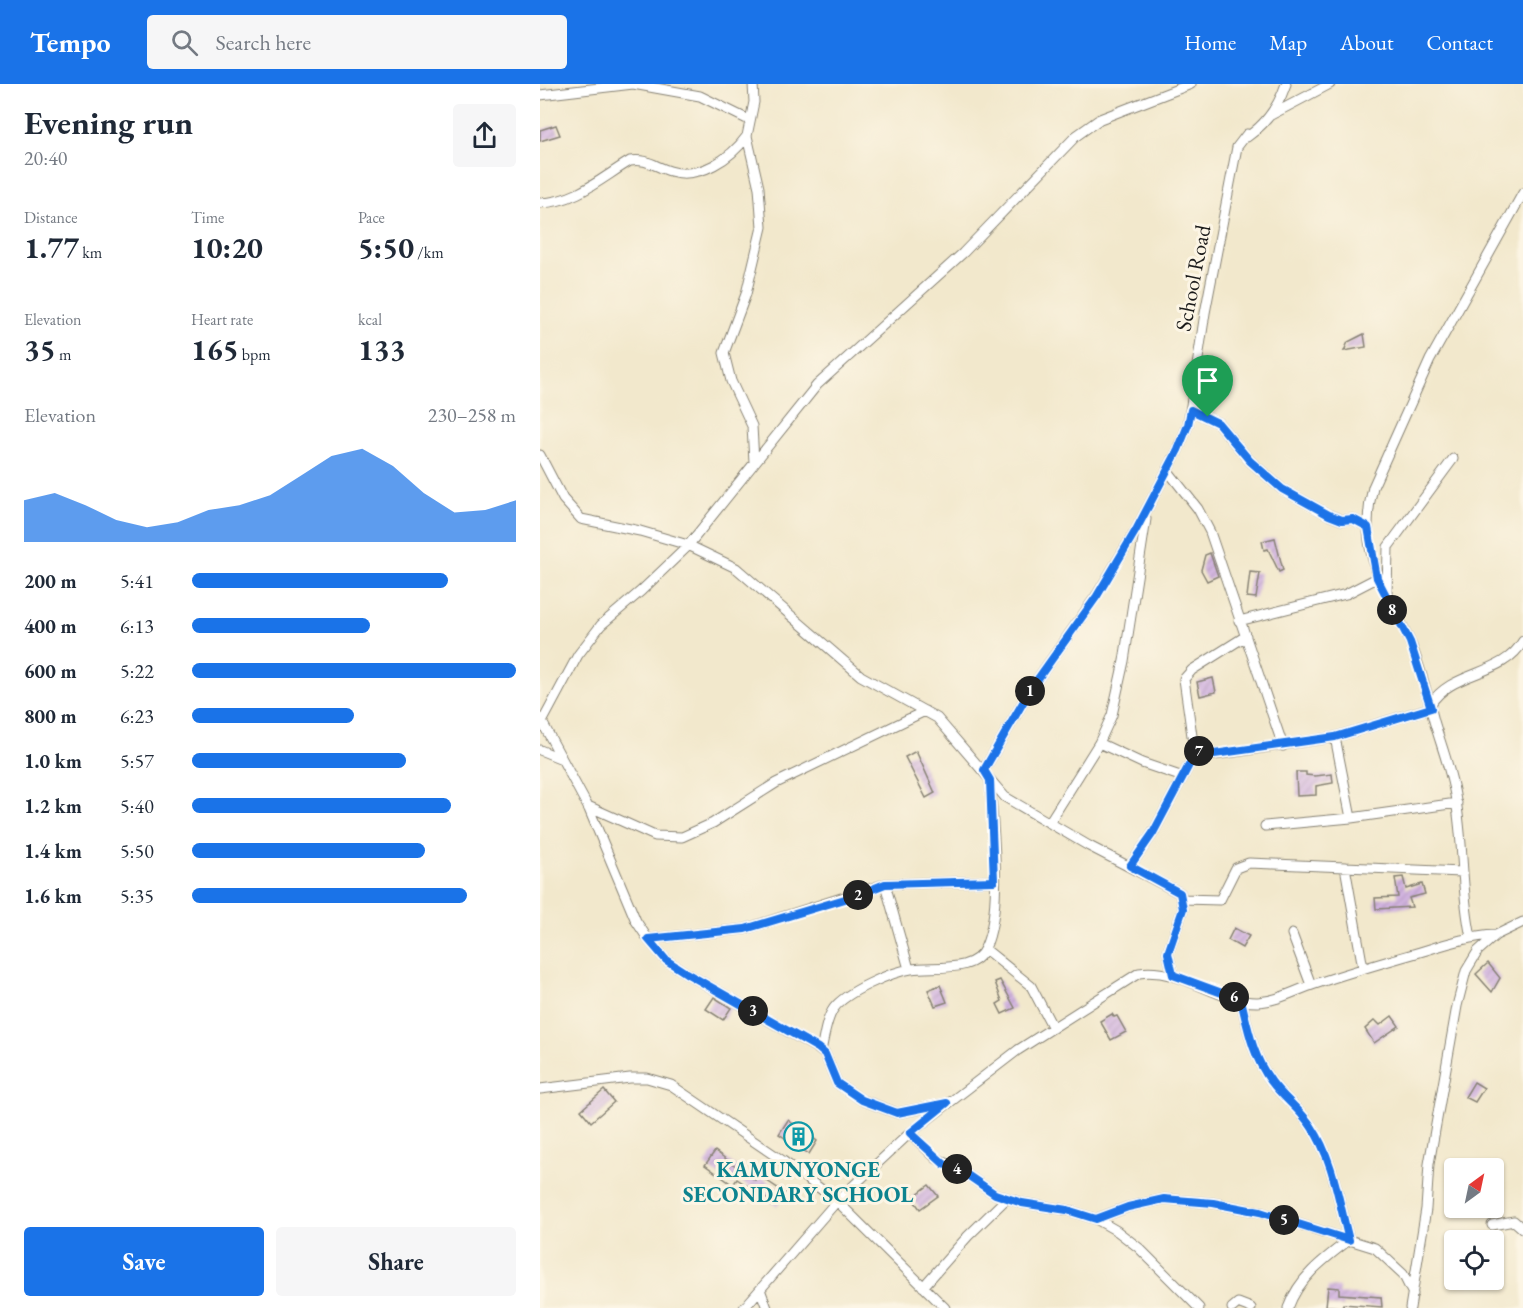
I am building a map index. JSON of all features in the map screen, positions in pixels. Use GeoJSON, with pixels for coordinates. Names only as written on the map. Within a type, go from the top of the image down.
{"type":"FeatureCollection","features":[{"type":"Feature","properties":{"kind":"street"},"geometry":{"type":"LineString","coordinates":[[540,95],[633,84],[700,96],[749,120]]}},
{"type":"Feature","properties":{"kind":"street"},"geometry":{"type":"LineString","coordinates":[[753,84],[754,102],[747,136],[759,188],[762,227],[746,294],[730,332],[724,361],[752,426],[754,462]]}},
{"type":"Feature","properties":{"kind":"street"},"geometry":{"type":"LineString","coordinates":[[947,1103],[897,1113],[862,1100],[837,1083],[821,1051],[666,960],[636,921],[588,806],[540,721],[578,655],[601,625],[641,591],[688,545],[817,385],[963,253],[1076,136],[1100,119],[1191,84]]}},
{"type":"Feature","properties":{"kind":"street","name":"School Road"},"geometry":{"type":"LineString","coordinates":[[984,770],[1032,687],[1097,596],[1168,471],[1188,425],[1205,313],[1237,147],[1247,135],[1247,137],[1263,125],[1279,102],[1286,84]]}},
{"type":"Feature","properties":{"kind":"street"},"geometry":{"type":"LineString","coordinates":[[1269,116],[1330,84]]}},
{"type":"Feature","properties":{"kind":"street"},"geometry":{"type":"LineString","coordinates":[[540,203],[557,202],[572,197],[630,161],[639,159],[670,171],[685,173],[703,170],[727,158],[747,136]]}},
{"type":"Feature","properties":{"kind":"street"},"geometry":{"type":"LineString","coordinates":[[1471,937],[1464,904],[1457,802],[1410,642],[1377,578],[1368,527],[1368,507],[1373,487],[1405,414],[1460,304],[1523,193]]}},
{"type":"Feature","properties":{"kind":"street"},"geometry":{"type":"LineString","coordinates":[[1191,410],[1218,423],[1250,461],[1282,489],[1329,515],[1342,520],[1353,519],[1368,527]]}},
{"type":"Feature","properties":{"kind":"street"},"geometry":{"type":"LineString","coordinates":[[540,455],[563,499],[581,519],[640,531],[688,545],[736,568],[861,676],[937,718],[1005,796],[1049,823],[1173,889],[1182,899],[1183,909],[1168,953],[1173,975]]}},
{"type":"Feature","properties":{"kind":"street"},"geometry":{"type":"LineString","coordinates":[[1387,600],[1388,547],[1453,459]]}},
{"type":"Feature","properties":{"kind":"street"},"geometry":{"type":"LineString","coordinates":[[540,471],[550,475]]}},
{"type":"Feature","properties":{"kind":"street"},"geometry":{"type":"LineString","coordinates":[[1168,471],[1198,509],[1210,532],[1283,746]]}},
{"type":"Feature","properties":{"kind":"street"},"geometry":{"type":"LineString","coordinates":[[1049,823],[1099,743],[1112,715],[1124,661],[1148,508]]}},
{"type":"Feature","properties":{"kind":"street"},"geometry":{"type":"LineString","coordinates":[[1239,621],[1346,594],[1377,578]]}},
{"type":"Feature","properties":{"kind":"street"},"geometry":{"type":"LineString","coordinates":[[1130,866],[1153,833],[1197,750],[1188,715],[1184,679],[1192,670],[1246,636]]}},
{"type":"Feature","properties":{"kind":"street"},"geometry":{"type":"LineString","coordinates":[[1197,750],[1214,754],[1335,737],[1430,707],[1444,687],[1503,661],[1512,655],[1523,641]]}},
{"type":"Feature","properties":{"kind":"street"},"geometry":{"type":"LineString","coordinates":[[588,806],[656,836],[682,837],[713,823],[776,783],[925,711]]}},
{"type":"Feature","properties":{"kind":"street"},"geometry":{"type":"LineString","coordinates":[[1335,737],[1352,818]]}},
{"type":"Feature","properties":{"kind":"street"},"geometry":{"type":"LineString","coordinates":[[1099,743],[1142,763],[1183,777]]}},
{"type":"Feature","properties":{"kind":"street"},"geometry":{"type":"LineString","coordinates":[[540,750],[562,759]]}},
{"type":"Feature","properties":{"kind":"street"},"geometry":{"type":"LineString","coordinates":[[821,1051],[834,1009],[843,999],[858,990],[909,969],[962,965],[975,961],[985,949],[992,926],[994,881],[990,780]]}},
{"type":"Feature","properties":{"kind":"street"},"geometry":{"type":"LineString","coordinates":[[1265,826],[1352,818],[1457,802]]}},
{"type":"Feature","properties":{"kind":"street"},"geometry":{"type":"LineString","coordinates":[[1182,899],[1220,900],[1241,865],[1287,864],[1462,872]]}},
{"type":"Feature","properties":{"kind":"street"},"geometry":{"type":"LineString","coordinates":[[1345,867],[1363,968]]}},
{"type":"Feature","properties":{"kind":"street"},"geometry":{"type":"LineString","coordinates":[[648,939],[745,929],[855,896],[885,884],[994,881]]}},
{"type":"Feature","properties":{"kind":"street"},"geometry":{"type":"LineString","coordinates":[[885,884],[909,969]]}},
{"type":"Feature","properties":{"kind":"street"},"geometry":{"type":"LineString","coordinates":[[1410,1308],[1429,1164],[1457,1006],[1466,971],[1478,951],[1496,935],[1523,922]]}},
{"type":"Feature","properties":{"kind":"street"},"geometry":{"type":"LineString","coordinates":[[1292,934],[1311,985]]}},
{"type":"Feature","properties":{"kind":"street"},"geometry":{"type":"LineString","coordinates":[[744,1308],[761,1292],[803,1237],[837,1201],[910,1133],[947,1103],[1053,1028],[1138,974],[1154,971],[1173,975],[1241,1000],[1256,1002],[1471,937],[1496,935]]}},
{"type":"Feature","properties":{"kind":"street"},"geometry":{"type":"LineString","coordinates":[[985,949],[1031,986],[1053,1028]]}},
{"type":"Feature","properties":{"kind":"street"},"geometry":{"type":"LineString","coordinates":[[1241,1000],[1251,1044],[1258,1059],[1271,1082],[1312,1127],[1322,1147],[1349,1240]]}},
{"type":"Feature","properties":{"kind":"street"},"geometry":{"type":"LineString","coordinates":[[540,1089],[630,1078],[659,1080],[727,1121],[837,1201],[945,1308]]}},
{"type":"Feature","properties":{"kind":"street"},"geometry":{"type":"LineString","coordinates":[[910,1133],[944,1164],[963,1172],[1006,1199],[1067,1210],[1096,1219],[1139,1248],[1199,1308]]}},
{"type":"Feature","properties":{"kind":"street"},"geometry":{"type":"LineString","coordinates":[[923,1287],[968,1236],[1006,1199]]}},
{"type":"Feature","properties":{"kind":"street"},"geometry":{"type":"LineString","coordinates":[[1096,1219],[1128,1207],[1164,1199],[1213,1203],[1260,1212],[1375,1248],[1403,1274],[1413,1293]]}},
{"type":"Feature","properties":{"kind":"street"},"geometry":{"type":"LineString","coordinates":[[1492,1225],[1514,1221],[1523,1229]]}},
{"type":"Feature","properties":{"kind":"street"},"geometry":{"type":"LineString","coordinates":[[1288,1308],[1298,1286],[1311,1271],[1349,1240]]}},
{"type":"Feature","properties":{"kind":"street"},"geometry":{"type":"LineString","coordinates":[[761,1292],[767,1308]]}},
{"type":"Feature","properties":{"kind":"street"},"geometry":{"type":"LineString","coordinates":[[1232,1308],[1238,1303],[1251,1308]]}},
{"type":"Feature","properties":{"kind":"building"},"geometry":{"type":"Polygon","coordinates":[[[556,125],[560,135],[540,141],[540,130],[556,125]]]}},
{"type":"Feature","properties":{"kind":"building"},"geometry":{"type":"Polygon","coordinates":[[[1364,334],[1366,347],[1344,351],[1348,342],[1364,334]]]}},
{"type":"Feature","properties":{"kind":"building"},"geometry":{"type":"Polygon","coordinates":[[[1275,538],[1283,570],[1279,572],[1268,549],[1264,550],[1262,541],[1275,538]]]}},
{"type":"Feature","properties":{"kind":"building"},"geometry":{"type":"Polygon","coordinates":[[[1210,553],[1218,576],[1207,581],[1201,570],[1205,555],[1210,553]]]}},
{"type":"Feature","properties":{"kind":"building"},"geometry":{"type":"Polygon","coordinates":[[[1250,572],[1260,573],[1256,598],[1247,597],[1250,572]]]}},
{"type":"Feature","properties":{"kind":"building"},"geometry":{"type":"Polygon","coordinates":[[[1213,678],[1216,692],[1200,696],[1197,682],[1213,678]]]}},
{"type":"Feature","properties":{"kind":"building"},"geometry":{"type":"Polygon","coordinates":[[[916,751],[935,793],[926,798],[905,757],[916,751]]]}},
{"type":"Feature","properties":{"kind":"building"},"geometry":{"type":"Polygon","coordinates":[[[1296,772],[1306,772],[1306,775],[1315,776],[1332,774],[1333,783],[1316,786],[1316,795],[1297,796],[1296,772]]]}},
{"type":"Feature","properties":{"kind":"building"},"geometry":{"type":"Polygon","coordinates":[[[1403,877],[1406,889],[1422,884],[1425,894],[1409,898],[1412,907],[1376,909],[1375,898],[1398,897],[1395,878],[1403,877]]]}},
{"type":"Feature","properties":{"kind":"building"},"geometry":{"type":"Polygon","coordinates":[[[1234,928],[1249,936],[1242,948],[1228,940],[1234,928]]]}},
{"type":"Feature","properties":{"kind":"building"},"geometry":{"type":"Polygon","coordinates":[[[1488,963],[1500,978],[1492,992],[1476,974],[1488,963]]]}},
{"type":"Feature","properties":{"kind":"building"},"geometry":{"type":"Polygon","coordinates":[[[1000,980],[1015,1008],[1002,1014],[997,1004],[1002,1001],[995,982],[1000,980]]]}},
{"type":"Feature","properties":{"kind":"building"},"geometry":{"type":"Polygon","coordinates":[[[940,985],[947,1002],[935,1006],[928,990],[940,985]]]}},
{"type":"Feature","properties":{"kind":"building"},"geometry":{"type":"Polygon","coordinates":[[[714,997],[731,1008],[723,1020],[706,1009],[714,997]]]}},
{"type":"Feature","properties":{"kind":"building"},"geometry":{"type":"Polygon","coordinates":[[[1112,1014],[1114,1017],[1117,1016],[1126,1032],[1111,1040],[1100,1021],[1112,1014]]]}},
{"type":"Feature","properties":{"kind":"building"},"geometry":{"type":"Polygon","coordinates":[[[1392,1016],[1399,1026],[1374,1043],[1365,1029],[1375,1020],[1380,1025],[1392,1016]]]}},
{"type":"Feature","properties":{"kind":"building"},"geometry":{"type":"Polygon","coordinates":[[[1474,1082],[1484,1088],[1475,1102],[1465,1097],[1474,1082]]]}},
{"type":"Feature","properties":{"kind":"building"},"geometry":{"type":"Polygon","coordinates":[[[604,1090],[614,1102],[591,1122],[581,1110],[604,1090]]]}},
{"type":"Feature","properties":{"kind":"building","name":"KAMUNYONGE SECONDARY SCHOOL"},"geometry":{"type":"Polygon","coordinates":[[[788,1120],[817,1141],[809,1154],[779,1134],[788,1120]]]}},
{"type":"Feature","properties":{"kind":"building"},"geometry":{"type":"Polygon","coordinates":[[[715,1151],[755,1180],[758,1175],[785,1193],[777,1206],[737,1179],[733,1185],[705,1165],[715,1151]]]}},
{"type":"Feature","properties":{"kind":"building"},"geometry":{"type":"Polygon","coordinates":[[[929,1185],[938,1196],[920,1209],[912,1198],[929,1185]]]}},
{"type":"Feature","properties":{"kind":"building"},"geometry":{"type":"Polygon","coordinates":[[[1328,1287],[1339,1288],[1339,1294],[1381,1297],[1382,1307],[1343,1304],[1343,1307],[1326,1306],[1328,1287]]]}},
{"type":"Feature","properties":{"kind":"place","name":"KAMUNYONGE SECONDARY SCHOOL"},"geometry":{"type":"Point","coordinates":[798,1137]}},
{"type":"Feature","properties":{"kind":"route"},"geometry":{"type":"LineString","coordinates":[[1191,410],[1208,417],[1228,431],[1250,461],[1282,489],[1329,515],[1342,520],[1353,519],[1368,527],[1377,578],[1410,642],[1431,708],[1335,737],[1214,754],[1197,750],[1153,833],[1130,866],[1180,893],[1183,909],[1168,953],[1173,975],[1241,1000],[1251,1044],[1258,1059],[1271,1082],[1312,1127],[1322,1147],[1332,1174],[1349,1240],[1260,1212],[1213,1203],[1164,1199],[1128,1207],[1096,1219],[1067,1210],[1006,1199],[963,1172],[944,1164],[910,1133],[947,1103],[897,1113],[862,1100],[837,1083],[825,1054],[818,1048],[686,973],[666,960],[648,939],[745,929],[855,896],[885,884],[994,881],[990,780],[984,770],[1032,687],[1060,651],[1097,596],[1136,530],[1178,450],[1191,410]]}}]}
